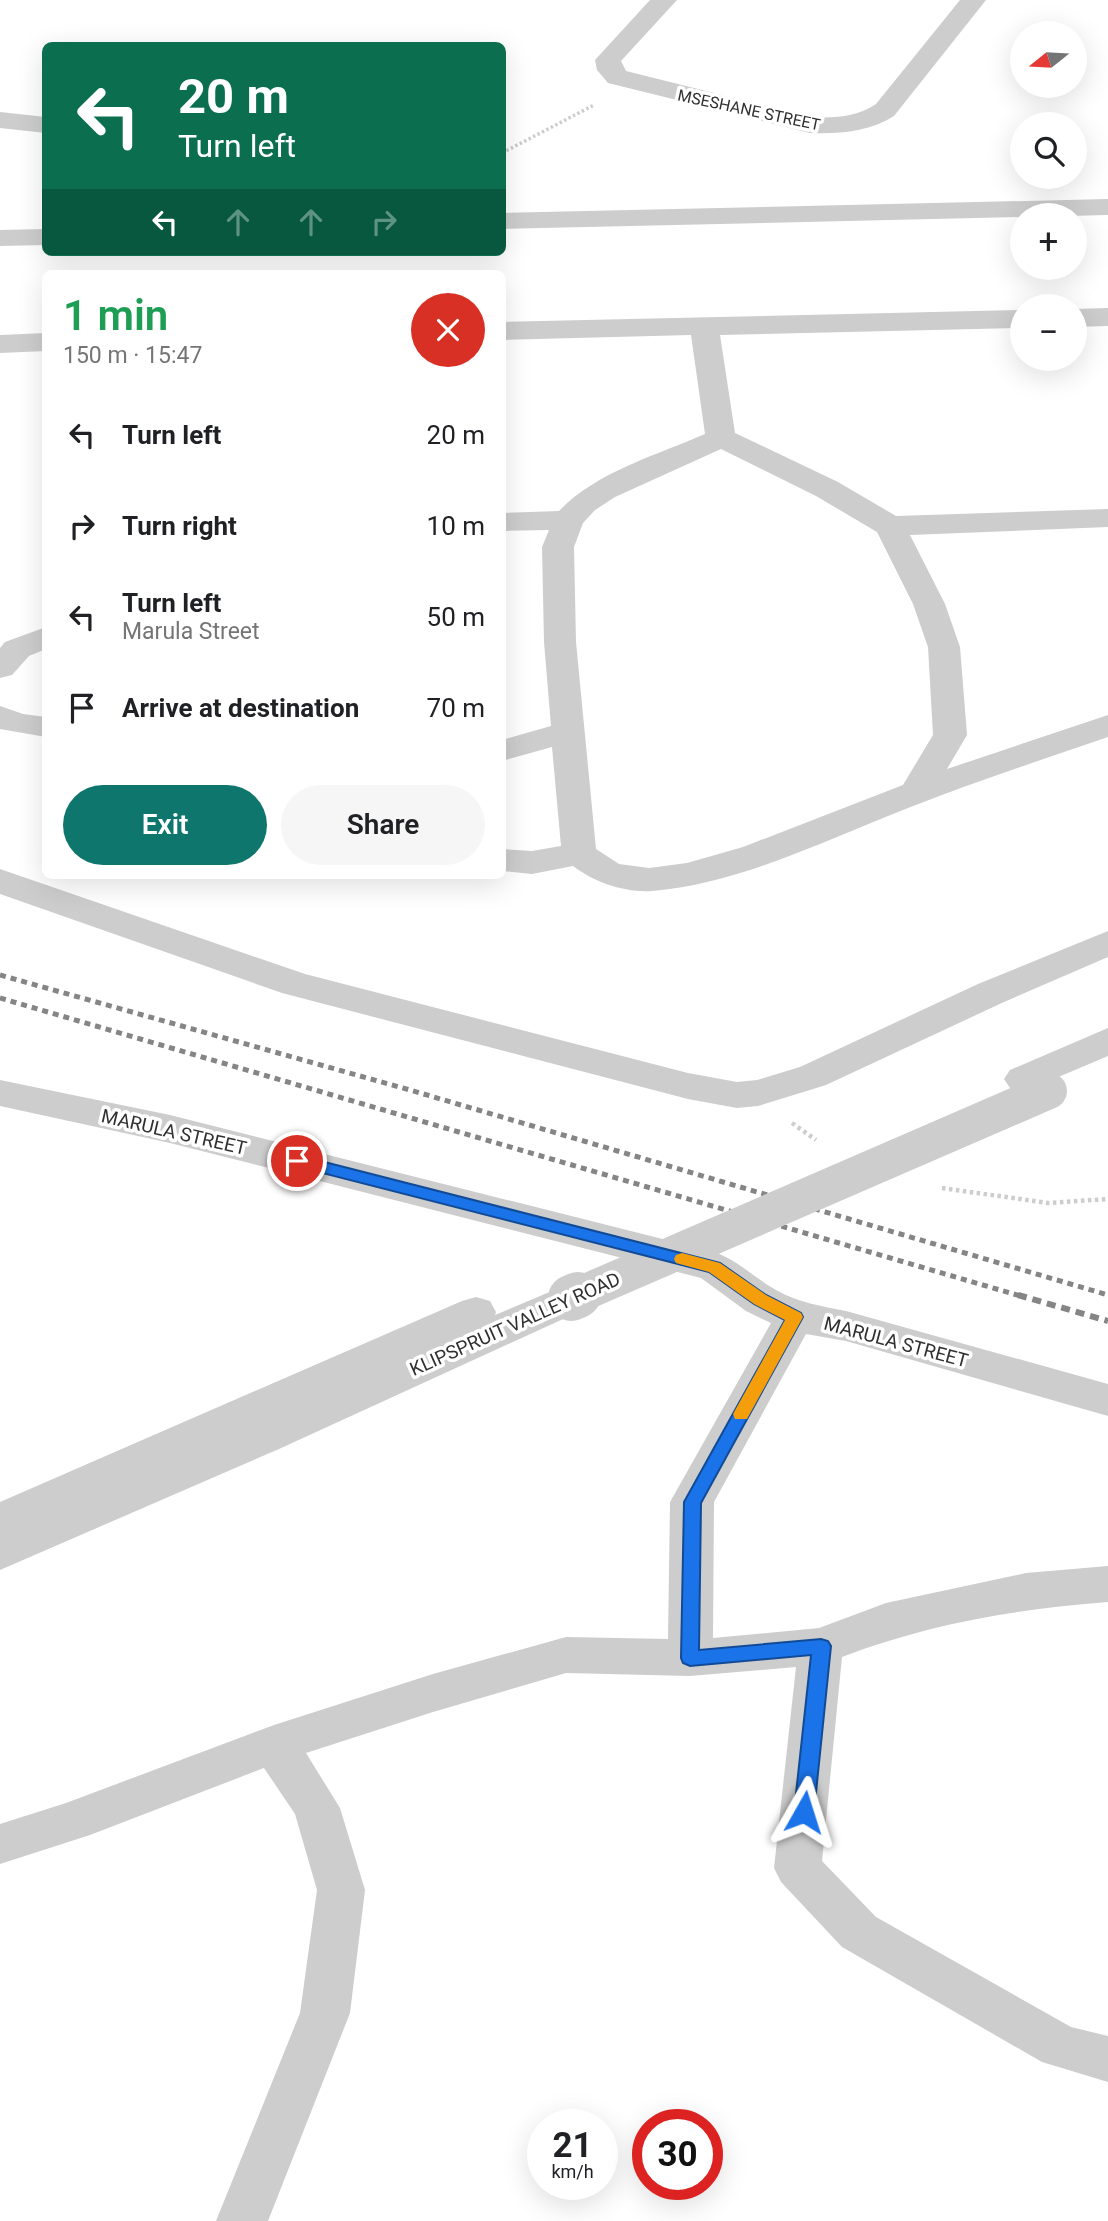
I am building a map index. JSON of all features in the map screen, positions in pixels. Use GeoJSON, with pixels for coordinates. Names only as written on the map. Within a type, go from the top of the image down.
{"type":"FeatureCollection","features":[{"type":"Feature","properties":{"kind":"street","name":"MSESHANE STREET"},"geometry":{"type":"LineString","coordinates":[[664,0],[608,60],[612,73],[624,81],[636,84],[810,125],[832,127],[855,123],[885,110],[973,0]]}},
{"type":"Feature","properties":{"kind":"street"},"geometry":{"type":"LineString","coordinates":[[0,120],[42,125]]}},
{"type":"Feature","properties":{"kind":"street"},"geometry":{"type":"LineString","coordinates":[[506,221],[1108,207]]}},
{"type":"Feature","properties":{"kind":"street"},"geometry":{"type":"LineString","coordinates":[[0,238],[42,237]]}},
{"type":"Feature","properties":{"kind":"street"},"geometry":{"type":"LineString","coordinates":[[1087,318],[1108,317]]}},
{"type":"Feature","properties":{"kind":"street"},"geometry":{"type":"LineString","coordinates":[[506,331],[1010,319]]}},
{"type":"Feature","properties":{"kind":"street"},"geometry":{"type":"LineString","coordinates":[[704,327],[721,438]]}},
{"type":"Feature","properties":{"kind":"street"},"geometry":{"type":"LineString","coordinates":[[0,344],[42,342]]}},
{"type":"Feature","properties":{"kind":"street"},"geometry":{"type":"LineString","coordinates":[[916,792],[950,734],[949,692],[944,648],[929,604],[890,526],[837,494],[721,438],[604,490],[584,503],[568,520],[558,547],[560,642],[579,853],[600,869],[625,878],[649,880],[674,877],[756,855],[916,792],[1108,726]]}},
{"type":"Feature","properties":{"kind":"street"},"geometry":{"type":"LineString","coordinates":[[890,526],[1108,518]]}},
{"type":"Feature","properties":{"kind":"street"},"geometry":{"type":"LineString","coordinates":[[506,522],[568,520]]}},
{"type":"Feature","properties":{"kind":"street"},"geometry":{"type":"LineString","coordinates":[[0,668],[17,649],[42,639]]}},
{"type":"Feature","properties":{"kind":"street"},"geometry":{"type":"LineString","coordinates":[[0,716],[15,723],[42,726]]}},
{"type":"Feature","properties":{"kind":"street"},"geometry":{"type":"LineString","coordinates":[[506,750],[569,731]]}},
{"type":"Feature","properties":{"kind":"street"},"geometry":{"type":"LineString","coordinates":[[506,861],[521,864],[544,863],[579,853]]}},
{"type":"Feature","properties":{"kind":"street"},"geometry":{"type":"LineString","coordinates":[[0,881],[295,984],[688,1086],[737,1095],[758,1093],[813,1076],[991,993],[1108,943]]}},
{"type":"Feature","properties":{"kind":"street","name":"KLIPSPRUIT VALLEY ROAD"},"geometry":{"type":"LineString","coordinates":[[1036,1085],[1108,1041]]}},
{"type":"Feature","properties":{"kind":"street","name":"KLIPSPRUIT VALLEY ROAD"},"geometry":{"type":"LineString","coordinates":[[0,1521],[565,1287],[1036,1085],[1108,1065]]}},
{"type":"Feature","properties":{"kind":"street","name":"MARULA STREET"},"geometry":{"type":"LineString","coordinates":[[0,1093],[183,1133],[714,1267],[760,1300],[795,1317],[846,1326],[1108,1400]]}},
{"type":"Feature","properties":{"kind":"street","name":"KLIPSPRUIT VALLEY ROAD"},"geometry":{"type":"LineString","coordinates":[[0,1553],[264,1438],[565,1287]]}},
{"type":"Feature","properties":{"kind":"street"},"geometry":{"type":"LineString","coordinates":[[690,1658],[692,1502],[795,1317]]}},
{"type":"Feature","properties":{"kind":"street"},"geometry":{"type":"LineString","coordinates":[[0,1844],[73,1821],[274,1744],[433,1693],[566,1655],[690,1658],[821,1646],[886,1621],[1026,1591],[1108,1584]]}},
{"type":"Feature","properties":{"kind":"street"},"geometry":{"type":"LineString","coordinates":[[821,1646],[798,1868],[859,1932],[1060,2046],[1108,2059]]}},
{"type":"Feature","properties":{"kind":"street"},"geometry":{"type":"LineString","coordinates":[[242,2221],[325,2012],[341,1890],[317,1808],[274,1744]]}},
{"type":"Feature","properties":{"kind":"path"},"geometry":{"type":"LineString","coordinates":[[506,151],[636,84]]}},
{"type":"Feature","properties":{"kind":"railway"},"geometry":{"type":"LineString","coordinates":[[0,975],[410,1090],[1108,1295]]}},
{"type":"Feature","properties":{"kind":"railway"},"geometry":{"type":"LineString","coordinates":[[0,998],[1024,1297]]}},
{"type":"Feature","properties":{"kind":"railway"},"geometry":{"type":"LineString","coordinates":[[1018,1295],[1108,1321]]}},
{"type":"Feature","properties":{"kind":"slow traffic"},"geometry":{"type":"LineString","coordinates":[[682,1259],[714,1267],[760,1300],[795,1317],[741,1414]]}},
{"type":"Feature","properties":{"kind":"route"},"geometry":{"type":"LineString","coordinates":[[297,1161],[714,1267],[760,1300],[795,1317],[692,1502],[690,1658],[821,1646],[804,1812]]}}]}
